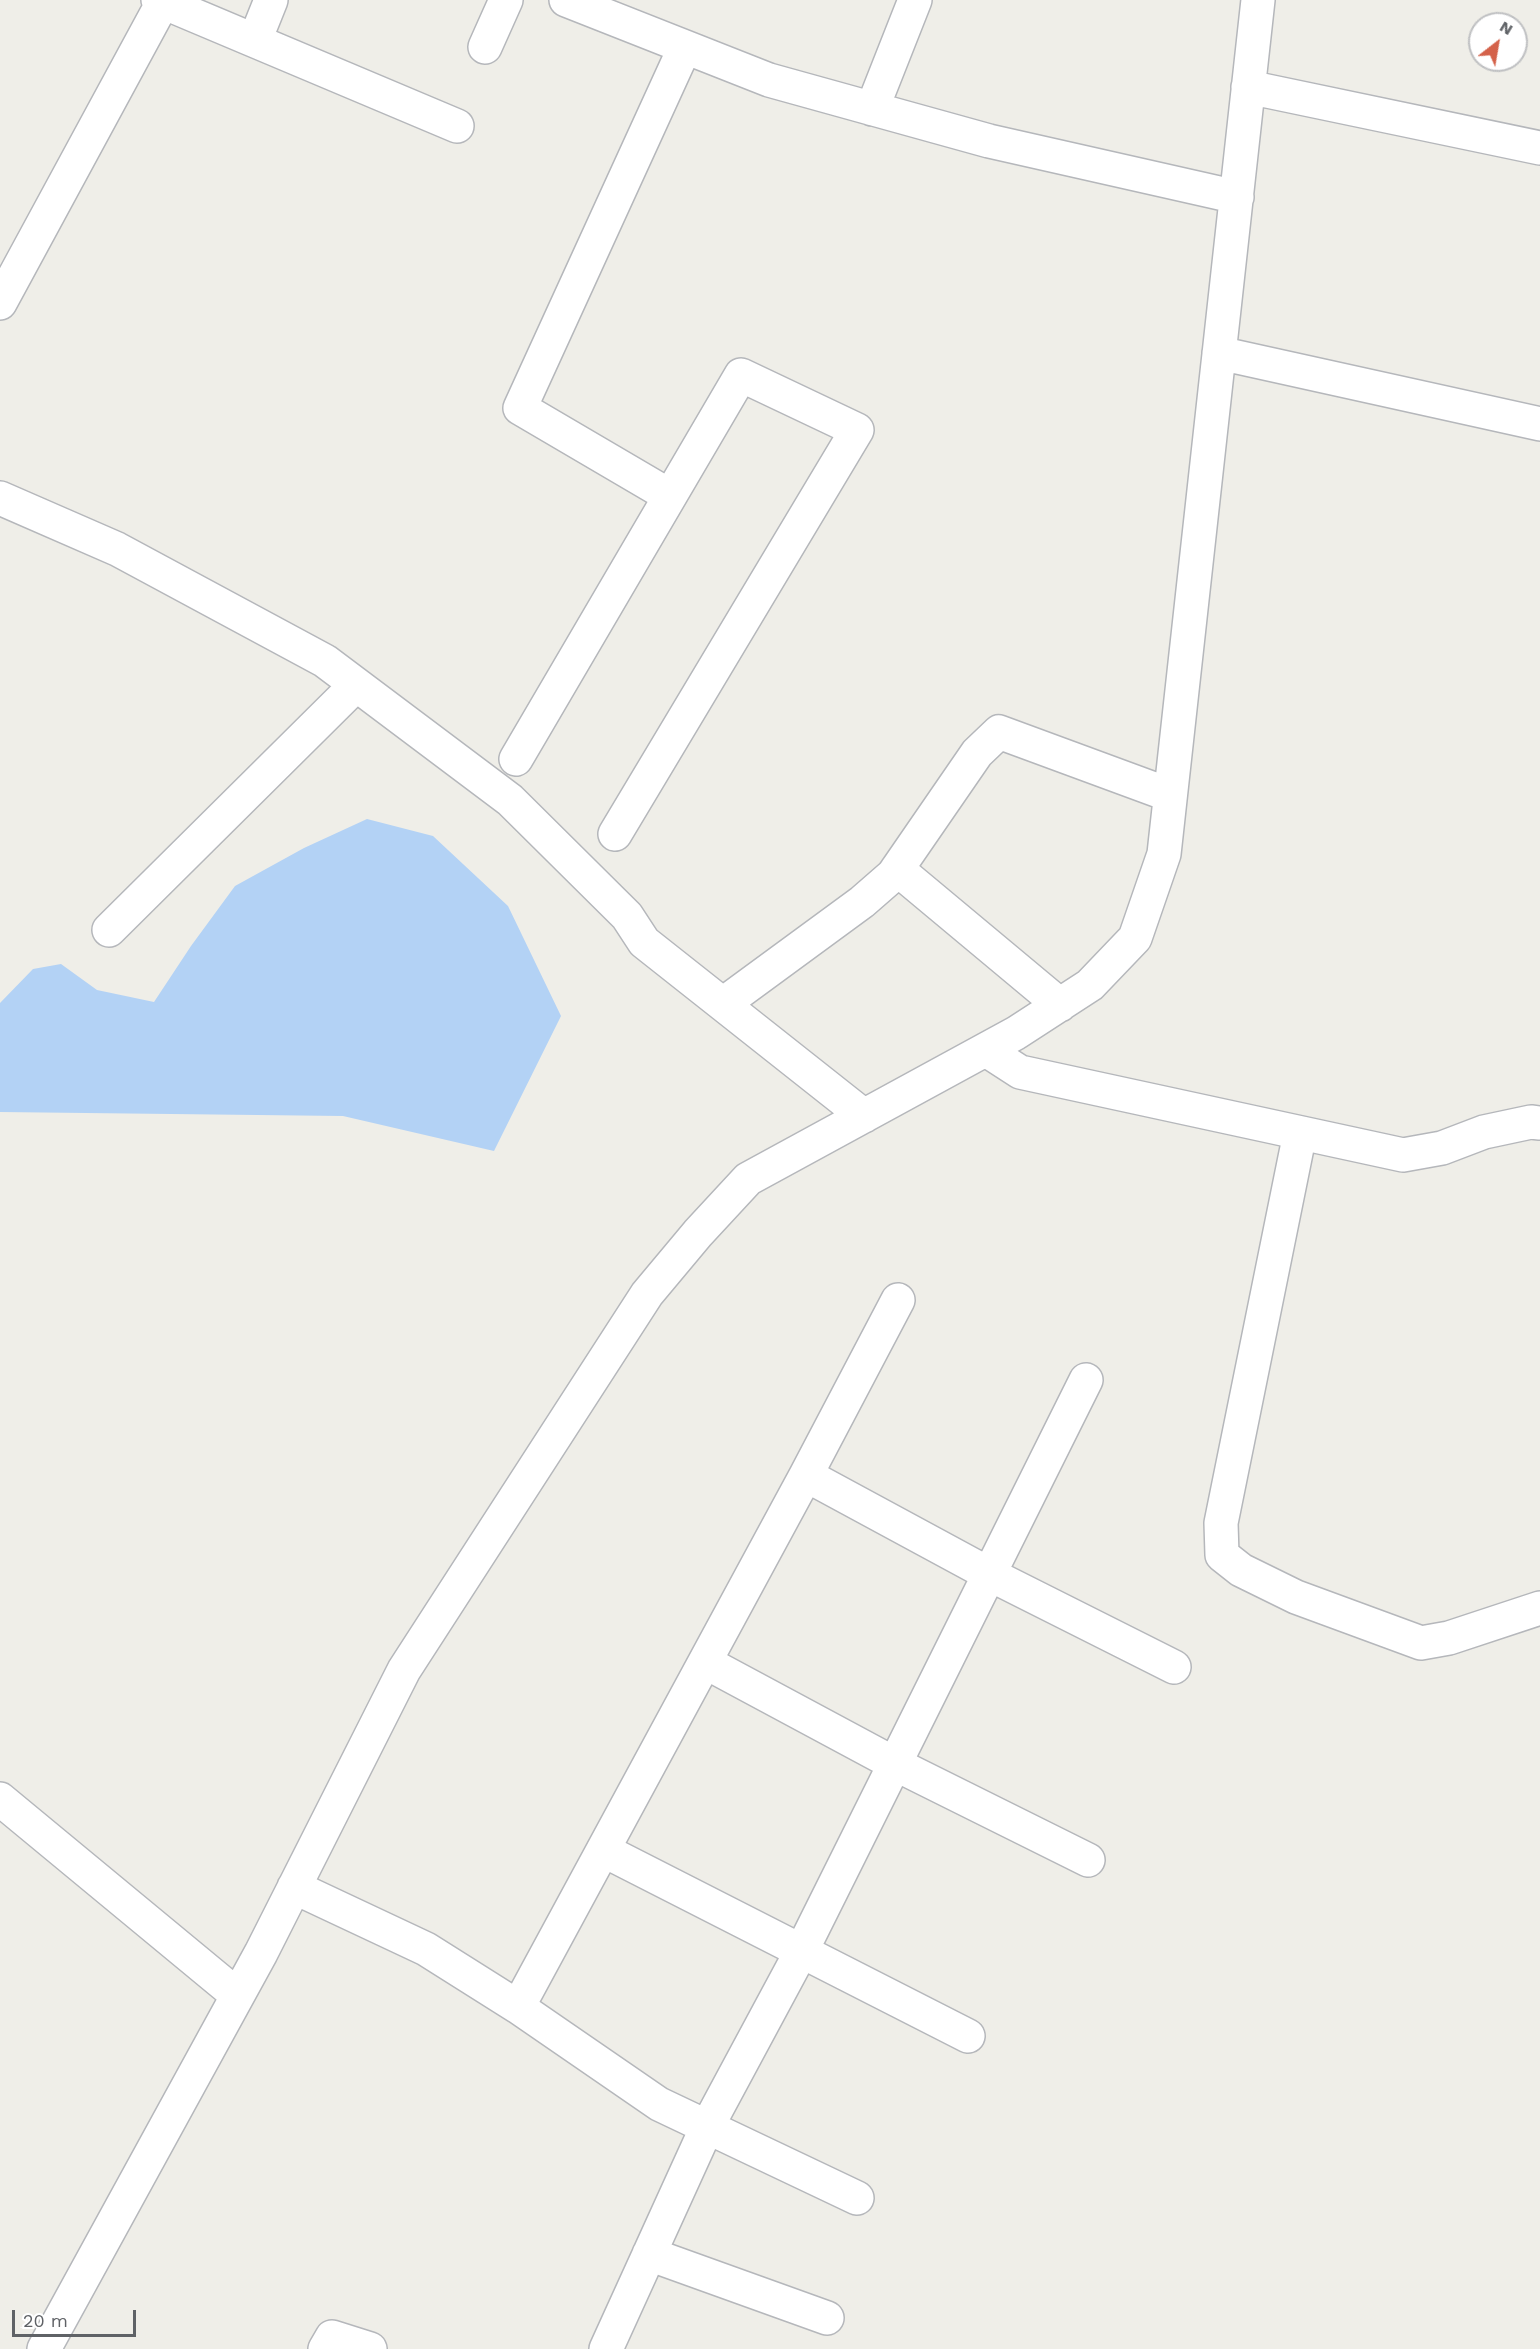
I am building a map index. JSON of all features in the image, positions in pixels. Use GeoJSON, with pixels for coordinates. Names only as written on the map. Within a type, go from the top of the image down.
{"type":"FeatureCollection","features":[{"type":"Feature","properties":{"kind":"street"},"geometry":{"type":"LineString","coordinates":[[255,40],[271,0]]}},
{"type":"Feature","properties":{"kind":"street"},"geometry":{"type":"LineString","coordinates":[[485,48],[506,0]]}},
{"type":"Feature","properties":{"kind":"street"},"geometry":{"type":"LineString","coordinates":[[566,0],[769,80],[989,141],[1237,197]]}},
{"type":"Feature","properties":{"kind":"street"},"geometry":{"type":"LineString","coordinates":[[872,109],[915,0]]}},
{"type":"Feature","properties":{"kind":"street"},"geometry":{"type":"LineString","coordinates":[[44,2349],[237,1995],[404,1670],[648,1294],[698,1233],[748,1179],[1016,1033],[1090,985],[1135,938],[1164,854],[1258,0]]}},
{"type":"Feature","properties":{"kind":"street"},"geometry":{"type":"LineString","coordinates":[[0,303],[160,1],[457,126]]}},
{"type":"Feature","properties":{"kind":"street"},"geometry":{"type":"LineString","coordinates":[[670,496],[520,408],[685,47]]}},
{"type":"Feature","properties":{"kind":"street"},"geometry":{"type":"LineString","coordinates":[[1248,87],[1540,148]]}},
{"type":"Feature","properties":{"kind":"street"},"geometry":{"type":"LineString","coordinates":[[1219,353],[1540,424]]}},
{"type":"Feature","properties":{"kind":"street"},"geometry":{"type":"LineString","coordinates":[[516,759],[741,375],[857,430],[615,834]]}},
{"type":"Feature","properties":{"kind":"street"},"geometry":{"type":"LineString","coordinates":[[0,498],[127,554],[325,661],[510,800],[627,916],[644,942],[864,1116]]}},
{"type":"Feature","properties":{"kind":"street"},"geometry":{"type":"LineString","coordinates":[[109,930],[356,685]]}},
{"type":"Feature","properties":{"kind":"street"},"geometry":{"type":"LineString","coordinates":[[723,1004],[862,902],[892,876],[977,753],[999,732],[1170,795]]}},
{"type":"Feature","properties":{"kind":"street"},"geometry":{"type":"LineString","coordinates":[[897,869],[1060,1005]]}},
{"type":"Feature","properties":{"kind":"street"},"geometry":{"type":"LineString","coordinates":[[986,1050],[1020,1072],[1403,1155],[1442,1148],[1484,1132],[1531,1122],[1540,1123]]}},
{"type":"Feature","properties":{"kind":"street"},"geometry":{"type":"LineString","coordinates":[[1300,1133],[1221,1523],[1222,1555],[1241,1570],[1296,1597],[1421,1643],[1449,1638],[1540,1608]]}},
{"type":"Feature","properties":{"kind":"street"},"geometry":{"type":"LineString","coordinates":[[518,2007],[806,1475],[898,1300]]}},
{"type":"Feature","properties":{"kind":"street"},"geometry":{"type":"LineString","coordinates":[[606,2349],[707,2127],[801,1952],[1086,1380]]}},
{"type":"Feature","properties":{"kind":"street"},"geometry":{"type":"LineString","coordinates":[[806,1475],[989,1574],[1174,1667]]}},
{"type":"Feature","properties":{"kind":"street"},"geometry":{"type":"LineString","coordinates":[[705,1662],[895,1764],[1088,1860]]}},
{"type":"Feature","properties":{"kind":"street"},"geometry":{"type":"LineString","coordinates":[[0,1799],[237,1995]]}},
{"type":"Feature","properties":{"kind":"street"},"geometry":{"type":"LineString","coordinates":[[603,1850],[969,2036]]}},
{"type":"Feature","properties":{"kind":"street"},"geometry":{"type":"LineString","coordinates":[[294,1887],[426,1949],[518,2007],[659,2103],[857,2198]]}},
{"type":"Feature","properties":{"kind":"street"},"geometry":{"type":"LineString","coordinates":[[649,2254],[827,2318]]}},
{"type":"Feature","properties":{"kind":"street"},"geometry":{"type":"LineString","coordinates":[[325,2349],[332,2337],[370,2349]]}},
{"type":"Feature","properties":{"kind":"water"},"geometry":{"type":"Polygon","coordinates":[[[367,819],[433,836],[508,906],[561,1016],[494,1151],[343,1116],[0,1112],[0,1003],[33,969],[61,964],[97,990],[154,1002],[235,886],[304,848],[367,819]]]}}]}
